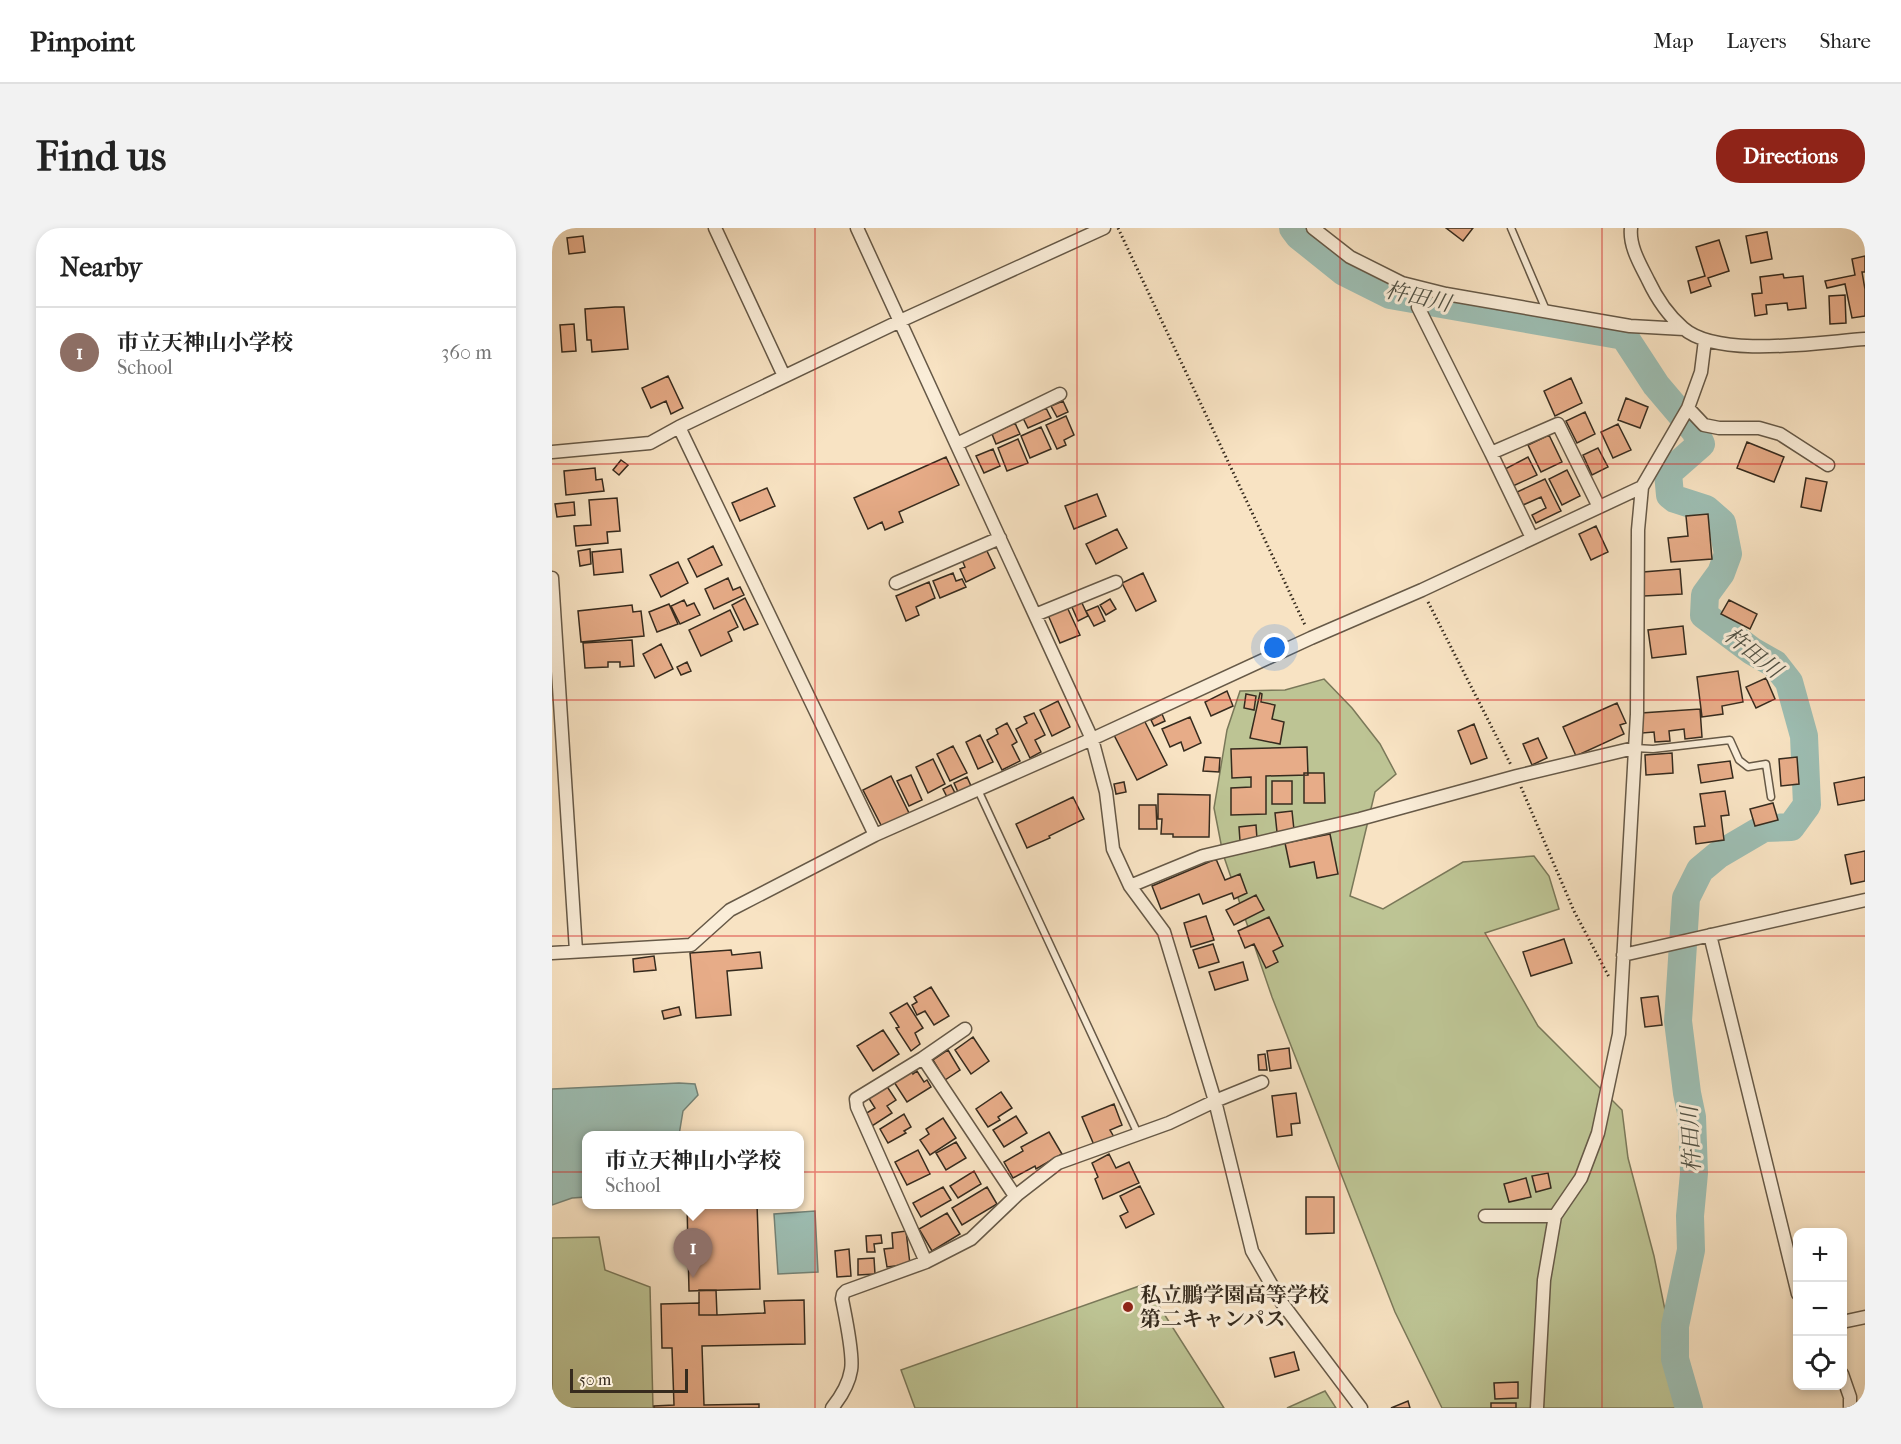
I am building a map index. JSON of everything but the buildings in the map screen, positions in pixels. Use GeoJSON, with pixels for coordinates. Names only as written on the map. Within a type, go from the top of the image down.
{"type":"FeatureCollection","features":[{"type":"Feature","properties":{"kind":"street"},"geometry":{"type":"LineString","coordinates":[[715,228],[784,376]]}},
{"type":"Feature","properties":{"kind":"street"},"geometry":{"type":"LineString","coordinates":[[857,228],[1092,739],[1106,792],[1113,849],[1130,886],[1164,932],[1215,1101],[1252,1251],[1282,1303],[1361,1408]]}},
{"type":"Feature","properties":{"kind":"street"},"geometry":{"type":"LineString","coordinates":[[552,452],[650,443],[900,321],[1104,228]]}},
{"type":"Feature","properties":{"kind":"street"},"geometry":{"type":"LineString","coordinates":[[1313,228],[1350,257],[1402,283],[1446,294],[1630,326],[1684,329]]}},
{"type":"Feature","properties":{"kind":"street"},"geometry":{"type":"LineString","coordinates":[[1631,228],[1630,235],[1634,251],[1654,294],[1684,329],[1705,340],[1725,345],[1759,346],[1865,339]]}},
{"type":"Feature","properties":{"kind":"street"},"geometry":{"type":"LineString","coordinates":[[1418,307],[1532,538]]}},
{"type":"Feature","properties":{"kind":"street"},"geometry":{"type":"LineString","coordinates":[[1537,1408],[1544,1280],[1555,1216],[1581,1178],[1598,1133],[1619,1034],[1637,714],[1638,530],[1642,487],[1688,408],[1701,372],[1705,340]]}},
{"type":"Feature","properties":{"kind":"street"},"geometry":{"type":"LineString","coordinates":[[957,444],[1060,394]]}},
{"type":"Feature","properties":{"kind":"street"},"geometry":{"type":"LineString","coordinates":[[1688,408],[1704,425],[1719,428],[1759,428],[1780,434],[1828,465]]}},
{"type":"Feature","properties":{"kind":"street"},"geometry":{"type":"LineString","coordinates":[[1491,453],[1558,424],[1599,507]]}},
{"type":"Feature","properties":{"kind":"street"},"geometry":{"type":"LineString","coordinates":[[679,427],[875,835]]}},
{"type":"Feature","properties":{"kind":"street"},"geometry":{"type":"LineString","coordinates":[[552,953],[691,945],[730,910],[875,835],[1422,590],[1642,487]]}},
{"type":"Feature","properties":{"kind":"street"},"geometry":{"type":"LineString","coordinates":[[896,584],[1000,538]]}},
{"type":"Feature","properties":{"kind":"street"},"geometry":{"type":"LineString","coordinates":[[552,578],[555,679],[576,951]]}},
{"type":"Feature","properties":{"kind":"street"},"geometry":{"type":"LineString","coordinates":[[1035,615],[1116,582]]}},
{"type":"Feature","properties":{"kind":"street"},"geometry":{"type":"LineString","coordinates":[[1130,886],[1203,856],[1360,819],[1517,776],[1634,748]]}},
{"type":"Feature","properties":{"kind":"street"},"geometry":{"type":"LineString","coordinates":[[1623,955],[1865,900]]}},
{"type":"Feature","properties":{"kind":"street"},"geometry":{"type":"LineString","coordinates":[[1710,936],[1794,1282]]}},
{"type":"Feature","properties":{"kind":"street"},"geometry":{"type":"LineString","coordinates":[[926,1262],[857,1107],[856,1099],[923,1058],[964,1029]]}},
{"type":"Feature","properties":{"kind":"street"},"geometry":{"type":"LineString","coordinates":[[923,1058],[1015,1196]]}},
{"type":"Feature","properties":{"kind":"street"},"geometry":{"type":"LineString","coordinates":[[832,1408],[839,1398],[851,1369],[843,1294],[846,1291],[926,1262],[972,1239],[1015,1196],[1058,1163],[1169,1123],[1262,1082]]}},
{"type":"Feature","properties":{"kind":"street"},"geometry":{"type":"LineString","coordinates":[[1485,1216],[1555,1216]]}},
{"type":"Feature","properties":{"kind":"street"},"geometry":{"type":"LineString","coordinates":[[1847,1322],[1865,1317]]}},
{"type":"Feature","properties":{"kind":"street"},"geometry":{"type":"LineString","coordinates":[[1847,1388],[1850,1408]]}},
{"type":"Feature","properties":{"kind":"lane"},"geometry":{"type":"LineString","coordinates":[[1511,228],[1546,311]]}},
{"type":"Feature","properties":{"kind":"lane"},"geometry":{"type":"LineString","coordinates":[[1634,748],[1653,749],[1730,740],[1739,760],[1748,767],[1766,764],[1771,797]]}},
{"type":"Feature","properties":{"kind":"lane"},"geometry":{"type":"LineString","coordinates":[[978,789],[1138,1134]]}},
{"type":"Feature","properties":{"kind":"path"},"geometry":{"type":"LineString","coordinates":[[1118,228],[1311,638]]}},
{"type":"Feature","properties":{"kind":"path"},"geometry":{"type":"LineString","coordinates":[[1422,590],[1517,776],[1574,911],[1621,1000]]}},
{"type":"Feature","properties":{"kind":"green space"},"geometry":{"type":"Polygon","coordinates":[[[1324,679],[1352,708],[1380,744],[1396,774],[1375,792],[1350,896],[1383,909],[1463,862],[1534,856],[1549,876],[1559,909],[1485,933],[1538,1026],[1622,1110],[1628,1158],[1654,1256],[1679,1379],[1679,1408],[1442,1408],[1395,1312],[1272,997],[1223,854],[1214,808],[1227,730],[1240,691],[1285,690],[1324,679]]]}},
{"type":"Feature","properties":{"kind":"green space"},"geometry":{"type":"Polygon","coordinates":[[[599,1237],[605,1270],[650,1287],[653,1408],[552,1408],[552,1238],[599,1237]]]}},
{"type":"Feature","properties":{"kind":"green space","name":"私立鵬学園高等学校 第二キャンパス"},"geometry":{"type":"Polygon","coordinates":[[[1145,1284],[1224,1408],[915,1408],[901,1370],[1145,1284]]]}},
{"type":"Feature","properties":{"kind":"green space"},"geometry":{"type":"Polygon","coordinates":[[[1325,1391],[1336,1408],[1287,1408],[1325,1391]]]}},
{"type":"Feature","properties":{"kind":"water"},"geometry":{"type":"Polygon","coordinates":[[[679,1083],[695,1084],[698,1095],[683,1111],[680,1131],[582,1131],[582,1197],[552,1205],[552,1089],[679,1083]]]}},
{"type":"Feature","properties":{"kind":"water"},"geometry":{"type":"Polygon","coordinates":[[[815,1211],[818,1272],[778,1274],[774,1214],[815,1211]]]}},
{"type":"Feature","properties":{"kind":"waterway","name":"杵田川"},"geometry":{"type":"LineString","coordinates":[[1293,228],[1299,236],[1344,272],[1390,295],[1624,336],[1656,385],[1695,431],[1701,444],[1668,473],[1670,495],[1675,499],[1706,509],[1722,523],[1728,554],[1721,573],[1705,595],[1704,615],[1752,651],[1775,664],[1789,682],[1804,736],[1807,805],[1791,827],[1764,828],[1718,855],[1700,870],[1686,898],[1678,1021],[1692,1117],[1694,1173],[1690,1216],[1691,1250],[1675,1326],[1675,1359],[1689,1408]]}},
{"type":"Feature","properties":{"kind":"place","name":"市立天神山小学校"},"geometry":{"type":"Point","coordinates":[693,1278]}},
{"type":"Feature","properties":{"kind":"place","name":"私立鵬学園高等学校 第二キャンパス"},"geometry":{"type":"Point","coordinates":[1128,1307]}}]}
